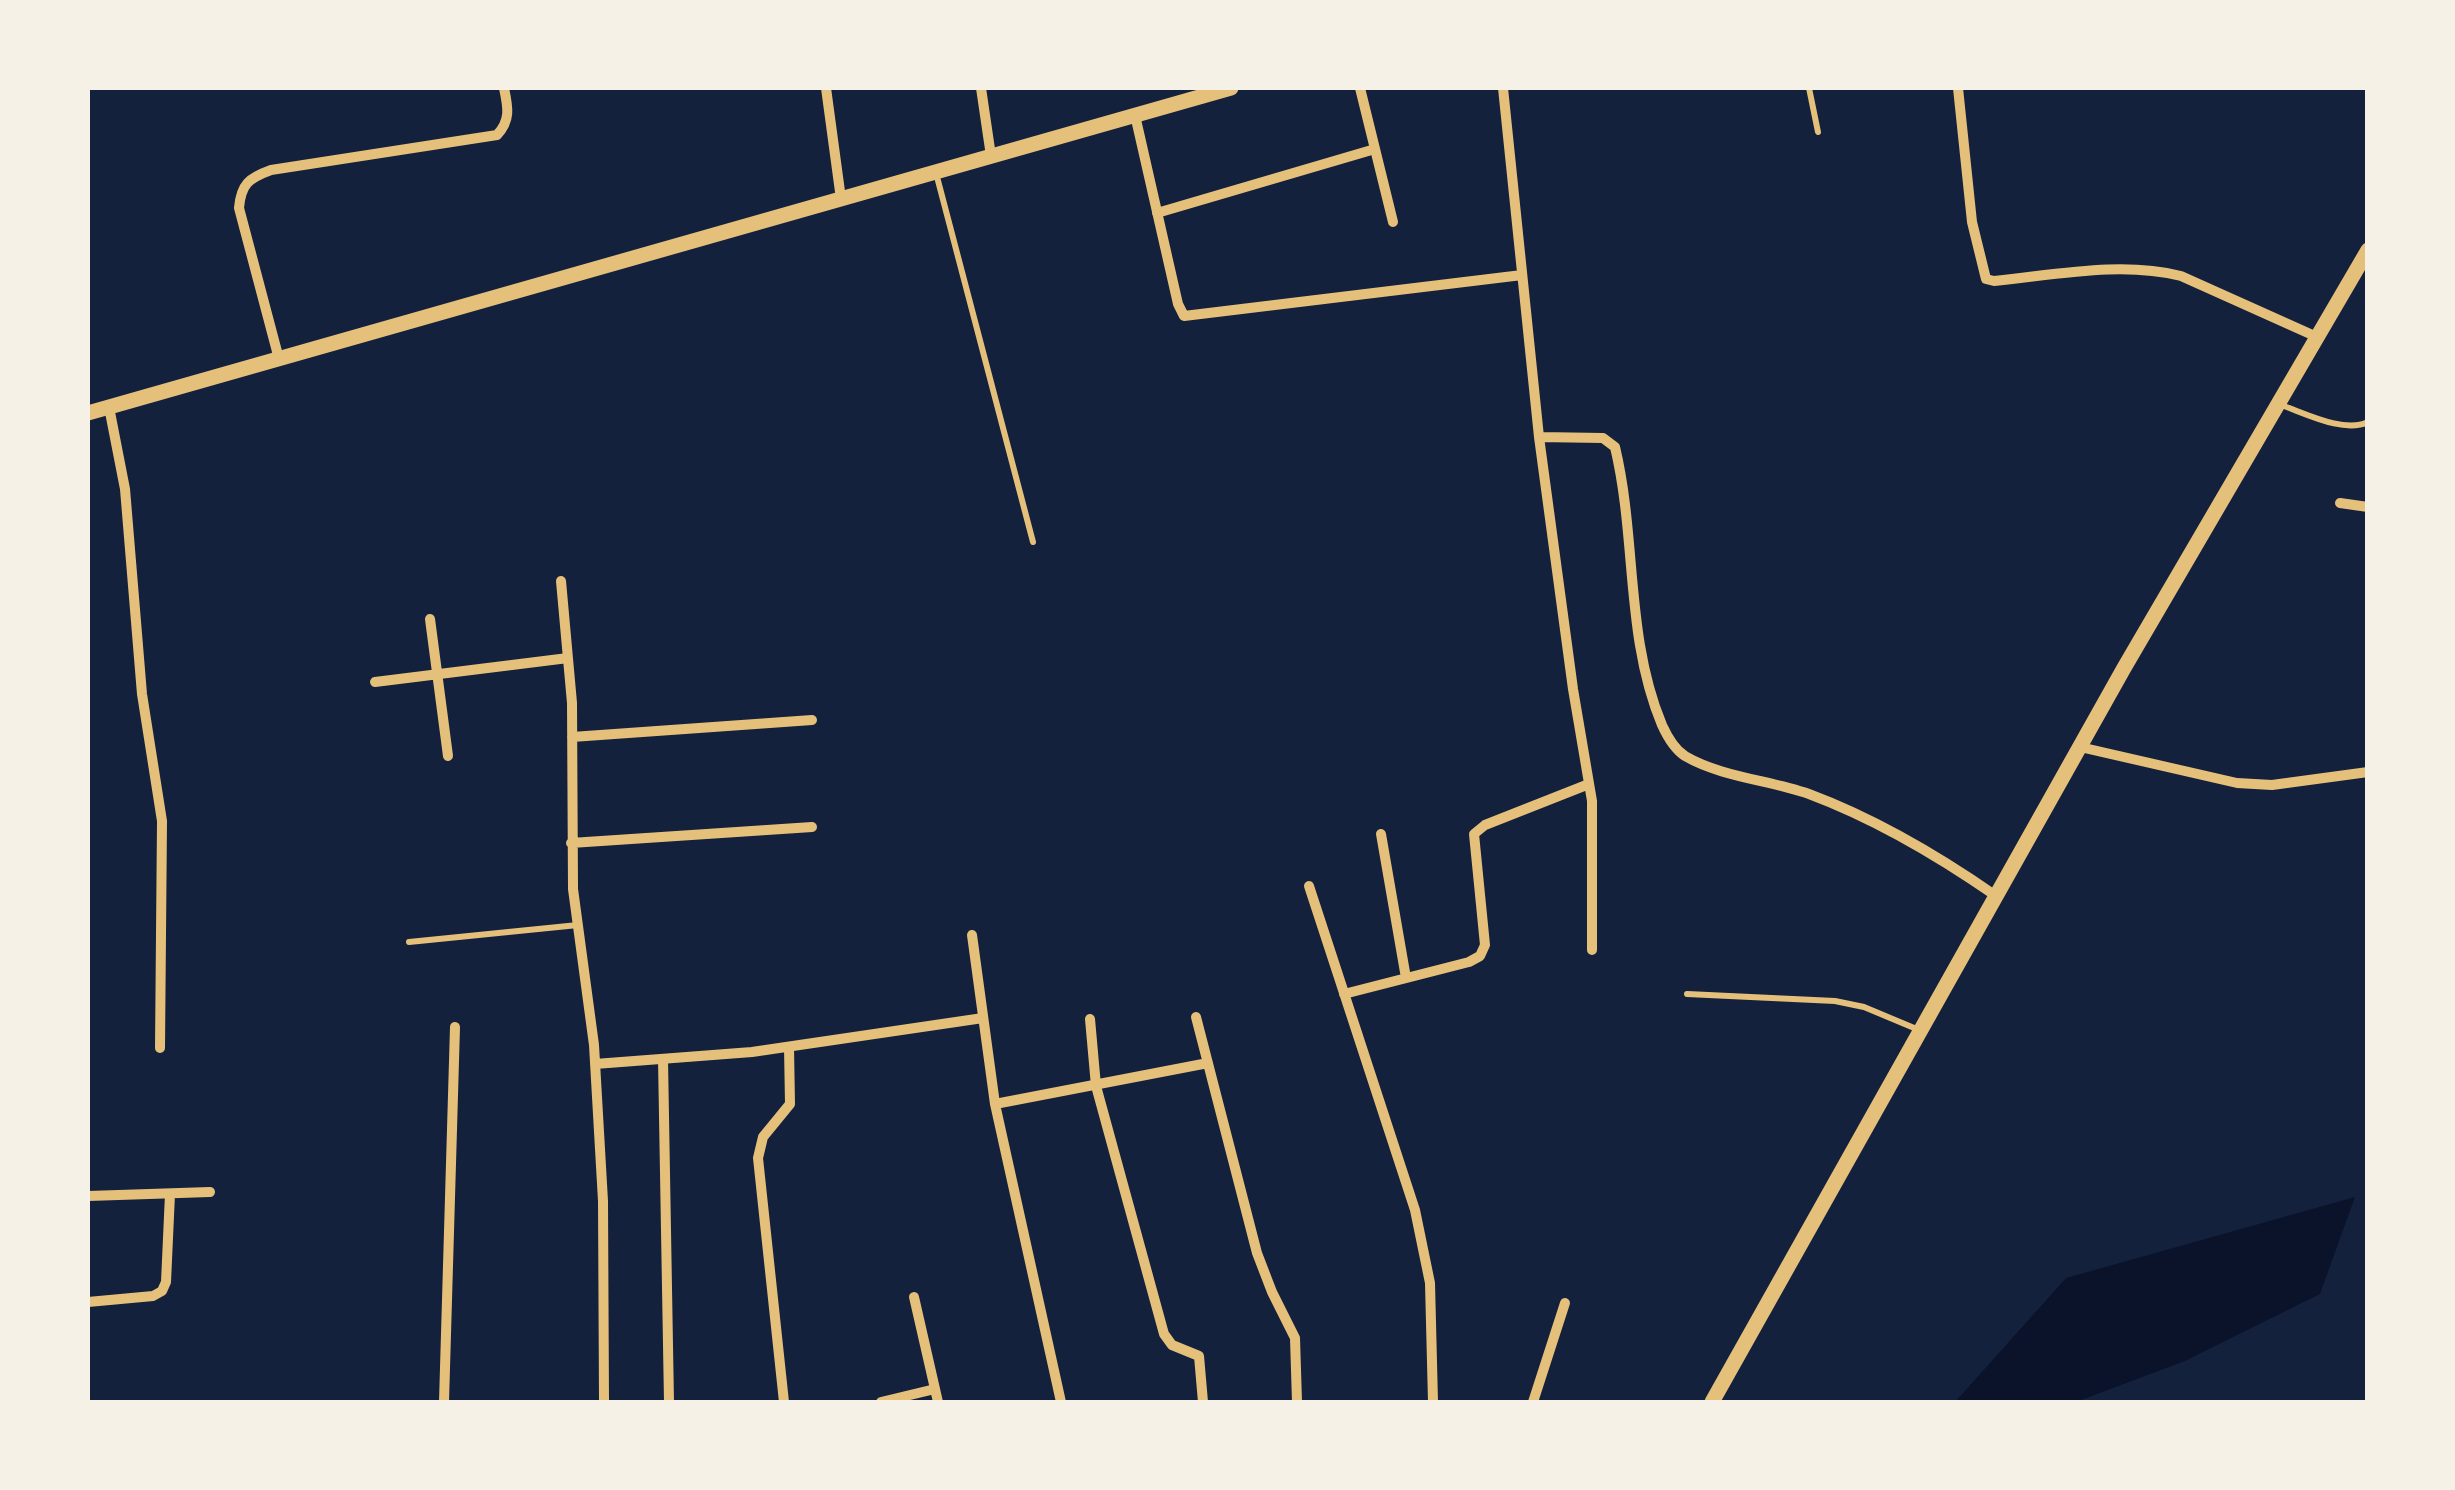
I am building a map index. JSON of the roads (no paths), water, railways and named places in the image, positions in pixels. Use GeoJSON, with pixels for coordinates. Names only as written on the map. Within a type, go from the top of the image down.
{"type":"FeatureCollection","features":[{"type":"Feature","properties":{"kind":"street"},"geometry":{"type":"LineString","coordinates":[[279,359],[240,208],[240,191],[249,178],[271,170],[496,135],[506,124],[504,88]]}},
{"type":"Feature","properties":{"kind":"street"},"geometry":{"type":"LineString","coordinates":[[826,88],[841,199]]}},
{"type":"Feature","properties":{"kind":"street"},"geometry":{"type":"LineString","coordinates":[[981,88],[991,156]]}},
{"type":"Feature","properties":{"kind":"street"},"geometry":{"type":"LineString","coordinates":[[88,413],[1231,88]]}},
{"type":"Feature","properties":{"kind":"street"},"geometry":{"type":"LineString","coordinates":[[1360,88],[1393,222]]}},
{"type":"Feature","properties":{"kind":"street"},"geometry":{"type":"LineString","coordinates":[[1503,88],[1538,437],[1594,825],[1592,950]]}},
{"type":"Feature","properties":{"kind":"street"},"geometry":{"type":"LineString","coordinates":[[1958,88],[1972,222],[1986,279],[2124,268],[2160,271],[2182,276],[2317,337]]}},
{"type":"Feature","properties":{"kind":"street"},"geometry":{"type":"LineString","coordinates":[[1135,115],[1178,304],[1188,317],[1522,276]]}},
{"type":"Feature","properties":{"kind":"street"},"geometry":{"type":"LineString","coordinates":[[1157,213],[1375,149]]}},
{"type":"Feature","properties":{"kind":"street"},"geometry":{"type":"LineString","coordinates":[[1712,1402],[2080,747],[2368,250]]}},
{"type":"Feature","properties":{"kind":"street"},"geometry":{"type":"LineString","coordinates":[[108,407],[126,489],[142,694],[161,808],[160,1048]]}},
{"type":"Feature","properties":{"kind":"street"},"geometry":{"type":"LineString","coordinates":[[1538,437],[1603,438],[1615,448],[1640,647],[1662,726],[1678,751],[1808,794],[1894,832],[1933,852],[1996,896]]}},
{"type":"Feature","properties":{"kind":"street"},"geometry":{"type":"LineString","coordinates":[[2340,503],[2368,507]]}},
{"type":"Feature","properties":{"kind":"street"},"geometry":{"type":"LineString","coordinates":[[562,582],[572,737],[571,843],[596,1064],[603,1200],[604,1402]]}},
{"type":"Feature","properties":{"kind":"street"},"geometry":{"type":"LineString","coordinates":[[430,618],[448,756]]}},
{"type":"Feature","properties":{"kind":"street"},"geometry":{"type":"LineString","coordinates":[[375,682],[568,658]]}},
{"type":"Feature","properties":{"kind":"street"},"geometry":{"type":"LineString","coordinates":[[572,737],[812,720]]}},
{"type":"Feature","properties":{"kind":"street"},"geometry":{"type":"LineString","coordinates":[[2080,747],[2192,774],[2254,784],[2299,783],[2368,772]]}},
{"type":"Feature","properties":{"kind":"street"},"geometry":{"type":"LineString","coordinates":[[1344,994],[1469,962],[1484,952],[1473,844],[1476,830],[1589,784]]}},
{"type":"Feature","properties":{"kind":"street"},"geometry":{"type":"LineString","coordinates":[[571,843],[812,828]]}},
{"type":"Feature","properties":{"kind":"street"},"geometry":{"type":"LineString","coordinates":[[1381,834],[1406,978]]}},
{"type":"Feature","properties":{"kind":"street"},"geometry":{"type":"LineString","coordinates":[[1309,886],[1415,1210],[1430,1283],[1433,1402]]}},
{"type":"Feature","properties":{"kind":"street"},"geometry":{"type":"LineString","coordinates":[[972,935],[995,1104],[1061,1402]]}},
{"type":"Feature","properties":{"kind":"street"},"geometry":{"type":"LineString","coordinates":[[1196,1017],[1257,1252],[1295,1338],[1297,1402]]}},
{"type":"Feature","properties":{"kind":"street"},"geometry":{"type":"LineString","coordinates":[[596,1064],[789,1047],[983,1018]]}},
{"type":"Feature","properties":{"kind":"street"},"geometry":{"type":"LineString","coordinates":[[1090,1019],[1096,1086],[1164,1334],[1172,1345],[1199,1356],[1202,1402]]}},
{"type":"Feature","properties":{"kind":"street"},"geometry":{"type":"LineString","coordinates":[[444,1402],[455,1028]]}},
{"type":"Feature","properties":{"kind":"street"},"geometry":{"type":"LineString","coordinates":[[784,1402],[758,1158],[763,1137],[790,1104],[789,1047]]}},
{"type":"Feature","properties":{"kind":"street"},"geometry":{"type":"LineString","coordinates":[[663,1059],[669,1402]]}},
{"type":"Feature","properties":{"kind":"street"},"geometry":{"type":"LineString","coordinates":[[995,1104],[1208,1063]]}},
{"type":"Feature","properties":{"kind":"street"},"geometry":{"type":"LineString","coordinates":[[88,1196],[210,1192]]}},
{"type":"Feature","properties":{"kind":"street"},"geometry":{"type":"LineString","coordinates":[[88,1302],[154,1296],[162,1291],[170,1194]]}},
{"type":"Feature","properties":{"kind":"street"},"geometry":{"type":"LineString","coordinates":[[914,1298],[938,1402]]}},
{"type":"Feature","properties":{"kind":"street"},"geometry":{"type":"LineString","coordinates":[[1533,1402],[1565,1303]]}},
{"type":"Feature","properties":{"kind":"street"},"geometry":{"type":"LineString","coordinates":[[881,1402],[934,1389]]}},
{"type":"Feature","properties":{"kind":"lane"},"geometry":{"type":"LineString","coordinates":[[1810,88],[1818,132]]}},
{"type":"Feature","properties":{"kind":"lane"},"geometry":{"type":"LineString","coordinates":[[936,172],[1034,542]]}},
{"type":"Feature","properties":{"kind":"lane"},"geometry":{"type":"LineString","coordinates":[[2278,404],[2344,426],[2368,422]]}},
{"type":"Feature","properties":{"kind":"lane"},"geometry":{"type":"LineString","coordinates":[[410,942],[578,926]]}},
{"type":"Feature","properties":{"kind":"lane"},"geometry":{"type":"LineString","coordinates":[[1687,994],[1835,1001],[1920,1030]]}},
{"type":"Feature","properties":{"kind":"water"},"geometry":{"type":"Polygon","coordinates":[[[2355,1197],[2320,1294],[2185,1361],[2076,1402],[1955,1402],[2066,1278],[2355,1197]]]}}]}
